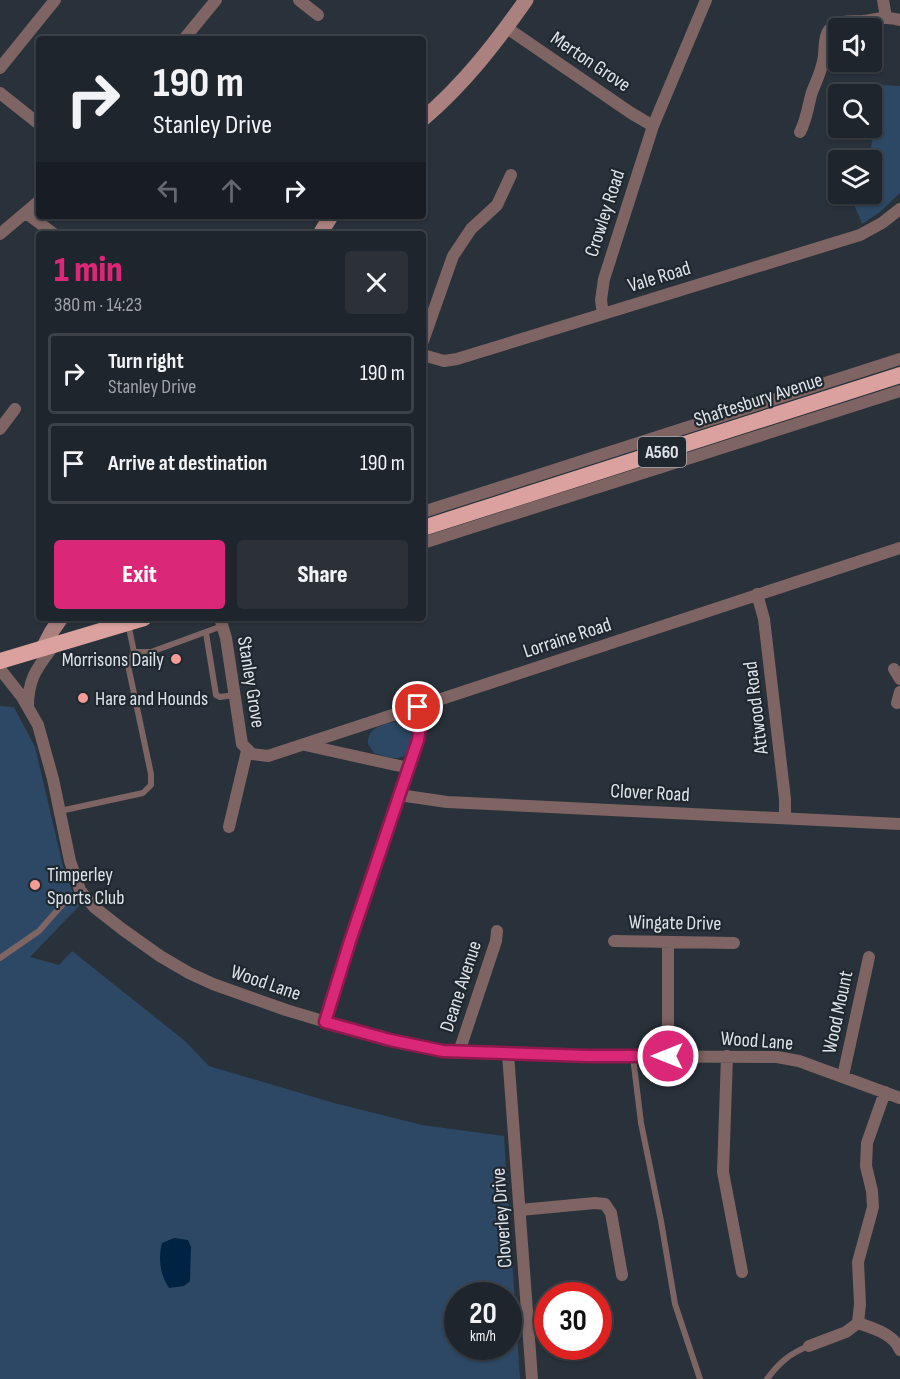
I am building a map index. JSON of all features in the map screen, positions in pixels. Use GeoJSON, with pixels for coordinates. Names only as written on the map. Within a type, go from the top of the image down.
{"type":"FeatureCollection","features":[{"type":"Feature","properties":{"kind":"highway","name":"Shaftesbury Avenue"},"geometry":{"type":"LineString","coordinates":[[426,527],[900,375]]}},
{"type":"Feature","properties":{"kind":"highway"},"geometry":{"type":"LineString","coordinates":[[0,661],[130,621]]}},
{"type":"Feature","properties":{"kind":"main road"},"geometry":{"type":"LineString","coordinates":[[426,116],[471,74],[526,0]]}},
{"type":"Feature","properties":{"kind":"main road"},"geometry":{"type":"LineString","coordinates":[[49,646],[52,631],[59,621]]}},
{"type":"Feature","properties":{"kind":"street"},"geometry":{"type":"LineString","coordinates":[[0,68],[55,0]]}},
{"type":"Feature","properties":{"kind":"street"},"geometry":{"type":"LineString","coordinates":[[186,36],[216,0]]}},
{"type":"Feature","properties":{"kind":"street"},"geometry":{"type":"LineString","coordinates":[[299,0],[318,15]]}},
{"type":"Feature","properties":{"kind":"street","name":"Crowley Road"},"geometry":{"type":"LineString","coordinates":[[603,314],[601,300],[604,279],[653,126],[706,0]]}},
{"type":"Feature","properties":{"kind":"street"},"geometry":{"type":"LineString","coordinates":[[884,0],[886,17]]}},
{"type":"Feature","properties":{"kind":"street"},"geometry":{"type":"LineString","coordinates":[[800,133],[823,62],[825,38],[828,31],[842,22],[886,17],[900,20]]}},
{"type":"Feature","properties":{"kind":"street","name":"Merton Grove"},"geometry":{"type":"LineString","coordinates":[[507,28],[653,126]]}},
{"type":"Feature","properties":{"kind":"street"},"geometry":{"type":"LineString","coordinates":[[0,93],[36,122]]}},
{"type":"Feature","properties":{"kind":"street"},"geometry":{"type":"LineString","coordinates":[[426,332],[453,255],[471,229],[497,205],[511,175]]}},
{"type":"Feature","properties":{"kind":"street"},"geometry":{"type":"LineString","coordinates":[[0,234],[36,204]]}},
{"type":"Feature","properties":{"kind":"street","name":"Vale Road"},"geometry":{"type":"LineString","coordinates":[[426,356],[449,361],[860,235],[882,223],[900,208]]}},
{"type":"Feature","properties":{"kind":"street"},"geometry":{"type":"LineString","coordinates":[[26,213],[50,231]]}},
{"type":"Feature","properties":{"kind":"street","name":"Shaftesbury Avenue"},"geometry":{"type":"LineString","coordinates":[[426,511],[900,359]]}},
{"type":"Feature","properties":{"kind":"street","name":"Shaftesbury Avenue"},"geometry":{"type":"LineString","coordinates":[[426,542],[900,391]]}},
{"type":"Feature","properties":{"kind":"street"},"geometry":{"type":"LineString","coordinates":[[0,429],[9,411]]}},
{"type":"Feature","properties":{"kind":"street","name":"Lorraine Road"},"geometry":{"type":"LineString","coordinates":[[247,751],[257,756],[268,756],[900,548]]}},
{"type":"Feature","properties":{"kind":"street","name":"Attwood Road"},"geometry":{"type":"LineString","coordinates":[[757,594],[764,619],[785,799],[785,819]]}},
{"type":"Feature","properties":{"kind":"street","name":"Stanley Grove"},"geometry":{"type":"LineString","coordinates":[[222,622],[240,739],[247,751]]}},
{"type":"Feature","properties":{"kind":"street"},"geometry":{"type":"LineString","coordinates":[[28,708],[28,690],[33,674],[49,646]]}},
{"type":"Feature","properties":{"kind":"street","name":"Wood Lane"},"geometry":{"type":"LineString","coordinates":[[0,669],[38,725],[72,869],[81,891],[94,907],[122,929],[189,974],[241,995],[390,1040],[459,1052],[788,1059],[843,1076],[900,1098]]}},
{"type":"Feature","properties":{"kind":"street"},"geometry":{"type":"LineString","coordinates":[[325,1022],[409,768],[420,730],[421,716],[418,707]]}},
{"type":"Feature","properties":{"kind":"street"},"geometry":{"type":"LineString","coordinates":[[304,744],[409,768]]}},
{"type":"Feature","properties":{"kind":"street"},"geometry":{"type":"LineString","coordinates":[[229,827],[247,751]]}},
{"type":"Feature","properties":{"kind":"street","name":"Clover Road"},"geometry":{"type":"LineString","coordinates":[[399,795],[447,802],[900,824]]}},
{"type":"Feature","properties":{"kind":"street","name":"Deane Avenue"},"geometry":{"type":"LineString","coordinates":[[459,1052],[496,941],[497,931]]}},
{"type":"Feature","properties":{"kind":"street","name":"Wingate Drive"},"geometry":{"type":"LineString","coordinates":[[614,941],[734,943]]}},
{"type":"Feature","properties":{"kind":"street"},"geometry":{"type":"LineString","coordinates":[[668,943],[668,1056]]}},
{"type":"Feature","properties":{"kind":"street","name":"Wood Mount"},"geometry":{"type":"LineString","coordinates":[[843,1076],[869,957]]}},
{"type":"Feature","properties":{"kind":"street","name":"Cloverley Drive"},"geometry":{"type":"LineString","coordinates":[[508,1054],[532,1379]]}},
{"type":"Feature","properties":{"kind":"street"},"geometry":{"type":"LineString","coordinates":[[727,1056],[723,1172],[744,1272]]}},
{"type":"Feature","properties":{"kind":"street"},"geometry":{"type":"LineString","coordinates":[[809,1346],[846,1332],[858,1323],[860,1304],[858,1262],[873,1207],[866,1166],[867,1143],[885,1092]]}},
{"type":"Feature","properties":{"kind":"street"},"geometry":{"type":"LineString","coordinates":[[520,1210],[605,1204],[611,1213],[622,1275]]}},
{"type":"Feature","properties":{"kind":"street"},"geometry":{"type":"LineString","coordinates":[[858,1323],[888,1336],[895,1341],[900,1350]]}},
{"type":"Feature","properties":{"kind":"lane"},"geometry":{"type":"LineString","coordinates":[[59,811],[143,793],[151,785],[151,774],[128,665],[134,652],[133,621]]}},
{"type":"Feature","properties":{"kind":"lane"},"geometry":{"type":"LineString","coordinates":[[134,652],[151,652],[206,633],[222,622]]}},
{"type":"Feature","properties":{"kind":"lane"},"geometry":{"type":"LineString","coordinates":[[206,633],[216,695],[220,697],[234,695]]}},
{"type":"Feature","properties":{"kind":"lane"},"geometry":{"type":"LineString","coordinates":[[0,958],[39,931],[62,904],[81,891]]}},
{"type":"Feature","properties":{"kind":"lane"},"geometry":{"type":"LineString","coordinates":[[633,1057],[640,1123],[661,1221],[675,1304],[700,1379]]}},
{"type":"Feature","properties":{"kind":"lane"},"geometry":{"type":"LineString","coordinates":[[767,1379],[777,1365],[793,1352],[809,1346]]}},
{"type":"Feature","properties":{"kind":"shaded area"},"geometry":{"type":"Polygon","coordinates":[[[882,85],[900,86],[900,193],[880,212],[862,224],[854,204],[882,204],[882,150],[871,150],[873,138],[882,138],[882,85]]]}},
{"type":"Feature","properties":{"kind":"shaded area"},"geometry":{"type":"Polygon","coordinates":[[[0,706],[14,707],[35,747],[64,870],[81,904],[30,957],[59,965],[72,951],[185,1041],[209,1066],[334,1103],[422,1125],[504,1136],[514,1282],[444,1282],[444,1360],[519,1360],[520,1379],[0,1379],[0,706]]]}},
{"type":"Feature","properties":{"kind":"shaded area"},"geometry":{"type":"Polygon","coordinates":[[[396,721],[403,722],[411,732],[412,745],[409,751],[398,758],[374,753],[368,744],[370,734],[381,726],[396,721]]]}},
{"type":"Feature","properties":{"kind":"shaded area"},"geometry":{"type":"Polygon","coordinates":[[[174,1238],[188,1240],[191,1247],[190,1281],[184,1286],[169,1288],[162,1272],[160,1255],[162,1243],[174,1238]]]}},
{"type":"Feature","properties":{"kind":"place","name":"Morrisons Daily"},"geometry":{"type":"Point","coordinates":[176,659]}},
{"type":"Feature","properties":{"kind":"place","name":"Hare and Hounds"},"geometry":{"type":"Point","coordinates":[83,698]}},
{"type":"Feature","properties":{"kind":"place","name":"Timperley Sports Club"},"geometry":{"type":"Point","coordinates":[35,885]}},
{"type":"Feature","properties":{"kind":"route"},"geometry":{"type":"LineString","coordinates":[[418,707],[421,722],[418,740],[325,1022],[390,1040],[443,1051],[484,1054],[668,1056]]}}]}
